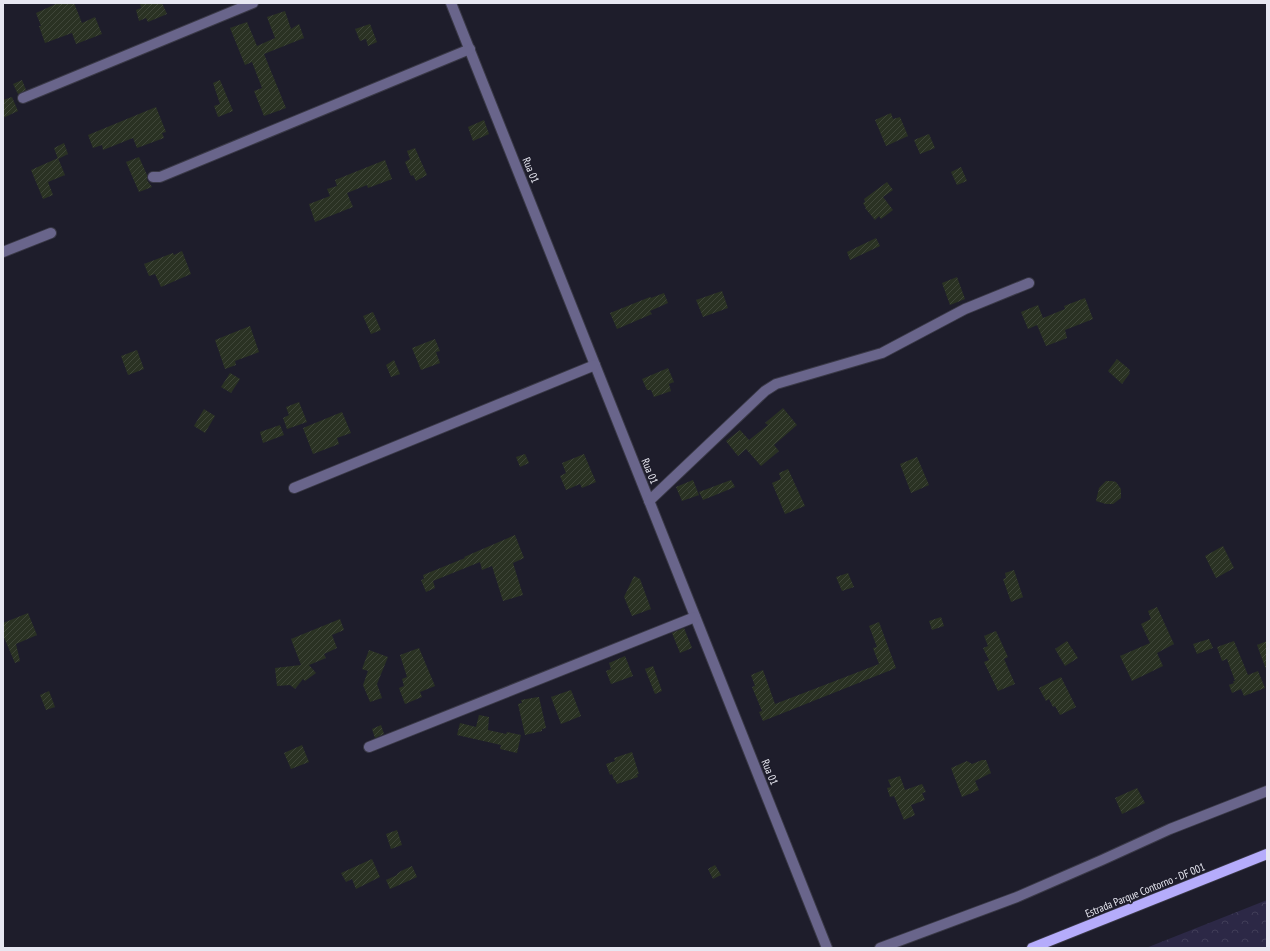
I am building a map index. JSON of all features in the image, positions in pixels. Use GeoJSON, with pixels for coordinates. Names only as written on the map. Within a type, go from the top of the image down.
{"type":"FeatureCollection","features":[{"type":"Feature","properties":{"kind":"main road","name":"Estrada Parque Contorno - DF 001"},"geometry":{"type":"LineString","coordinates":[[1032,948],[1267,854]]}},
{"type":"Feature","properties":{"kind":"street"},"geometry":{"type":"LineString","coordinates":[[23,98],[253,3]]}},
{"type":"Feature","properties":{"kind":"street","name":"Rua 01"},"geometry":{"type":"LineString","coordinates":[[451,3],[827,948]]}},
{"type":"Feature","properties":{"kind":"street"},"geometry":{"type":"LineString","coordinates":[[153,176],[160,177],[470,49]]}},
{"type":"Feature","properties":{"kind":"street"},"geometry":{"type":"LineString","coordinates":[[3,252],[51,233]]}},
{"type":"Feature","properties":{"kind":"street"},"geometry":{"type":"LineString","coordinates":[[649,501],[765,391],[776,384],[882,353],[965,309],[1029,283]]}},
{"type":"Feature","properties":{"kind":"street"},"geometry":{"type":"LineString","coordinates":[[294,488],[595,365]]}},
{"type":"Feature","properties":{"kind":"street"},"geometry":{"type":"LineString","coordinates":[[369,747],[695,617]]}},
{"type":"Feature","properties":{"kind":"street"},"geometry":{"type":"LineString","coordinates":[[880,948],[1017,897],[1170,829],[1267,791]]}},
{"type":"Feature","properties":{"kind":"green space"},"geometry":{"type":"Polygon","coordinates":[[[1267,900],[1267,948],[1146,948],[1267,900]]]}},
{"type":"Feature","properties":{"kind":"building"},"geometry":{"type":"Polygon","coordinates":[[[58,3],[74,3],[82,23],[95,17],[102,34],[76,44],[72,33],[45,43],[36,13],[58,3]]]}},
{"type":"Feature","properties":{"kind":"building"},"geometry":{"type":"Polygon","coordinates":[[[140,3],[162,3],[167,14],[148,22],[146,18],[139,21],[136,10],[141,8],[140,3]]]}},
{"type":"Feature","properties":{"kind":"building"},"geometry":{"type":"Polygon","coordinates":[[[285,11],[291,29],[299,24],[304,38],[264,54],[286,108],[264,116],[254,91],[262,88],[252,62],[245,65],[230,28],[247,22],[257,46],[275,38],[267,17],[285,11]]]}},
{"type":"Feature","properties":{"kind":"building"},"geometry":{"type":"Polygon","coordinates":[[[370,24],[377,42],[368,46],[366,39],[360,41],[355,29],[370,24]]]}},
{"type":"Feature","properties":{"kind":"building"},"geometry":{"type":"Polygon","coordinates":[[[22,80],[26,90],[18,94],[13,84],[22,80]]]}},
{"type":"Feature","properties":{"kind":"building"},"geometry":{"type":"Polygon","coordinates":[[[220,80],[233,111],[218,117],[214,106],[220,104],[213,83],[220,80]]]}},
{"type":"Feature","properties":{"kind":"building"},"geometry":{"type":"Polygon","coordinates":[[[12,97],[18,111],[3,118],[3,100],[12,97]]]}},
{"type":"Feature","properties":{"kind":"building"},"geometry":{"type":"Polygon","coordinates":[[[156,107],[166,132],[162,133],[164,138],[137,148],[133,138],[103,150],[102,145],[93,148],[88,135],[156,107]]]}},
{"type":"Feature","properties":{"kind":"building"},"geometry":{"type":"Polygon","coordinates":[[[891,113],[893,119],[900,117],[908,136],[886,146],[875,120],[891,113]]]}},
{"type":"Feature","properties":{"kind":"building"},"geometry":{"type":"Polygon","coordinates":[[[484,120],[489,134],[473,141],[468,127],[484,120]]]}},
{"type":"Feature","properties":{"kind":"building"},"geometry":{"type":"Polygon","coordinates":[[[929,134],[935,148],[920,154],[914,140],[929,134]]]}},
{"type":"Feature","properties":{"kind":"building"},"geometry":{"type":"Polygon","coordinates":[[[64,143],[68,154],[58,159],[54,148],[64,143]]]}},
{"type":"Feature","properties":{"kind":"building"},"geometry":{"type":"Polygon","coordinates":[[[415,148],[427,175],[416,181],[413,175],[411,176],[405,162],[410,159],[407,151],[415,148]]]}},
{"type":"Feature","properties":{"kind":"building"},"geometry":{"type":"Polygon","coordinates":[[[139,157],[147,175],[147,180],[152,187],[139,192],[126,162],[139,157]]]}},
{"type":"Feature","properties":{"kind":"building"},"geometry":{"type":"Polygon","coordinates":[[[58,158],[65,175],[48,182],[53,195],[43,199],[31,170],[58,158]]]}},
{"type":"Feature","properties":{"kind":"building"},"geometry":{"type":"Polygon","coordinates":[[[385,160],[392,179],[368,188],[367,185],[347,193],[353,207],[315,222],[309,204],[330,196],[327,189],[337,186],[335,180],[385,160]]]}},
{"type":"Feature","properties":{"kind":"building"},"geometry":{"type":"Polygon","coordinates":[[[961,167],[967,181],[957,185],[951,172],[961,167]]]}},
{"type":"Feature","properties":{"kind":"building"},"geometry":{"type":"Polygon","coordinates":[[[887,182],[893,190],[883,197],[893,210],[881,219],[879,216],[875,220],[865,208],[863,203],[865,202],[864,199],[887,182]]]}},
{"type":"Feature","properties":{"kind":"building"},"geometry":{"type":"Polygon","coordinates":[[[876,238],[880,246],[850,260],[847,252],[876,238]]]}},
{"type":"Feature","properties":{"kind":"building"},"geometry":{"type":"Polygon","coordinates":[[[182,251],[191,274],[161,287],[155,274],[149,276],[144,264],[182,251]]]}},
{"type":"Feature","properties":{"kind":"building"},"geometry":{"type":"Polygon","coordinates":[[[957,277],[965,299],[950,305],[942,283],[957,277]]]}},
{"type":"Feature","properties":{"kind":"building"},"geometry":{"type":"Polygon","coordinates":[[[722,291],[728,308],[703,317],[696,300],[722,291]]]}},
{"type":"Feature","properties":{"kind":"building"},"geometry":{"type":"Polygon","coordinates":[[[664,293],[668,303],[650,311],[652,314],[617,329],[610,313],[664,293]]]}},
{"type":"Feature","properties":{"kind":"building"},"geometry":{"type":"Polygon","coordinates":[[[1085,298],[1093,319],[1065,330],[1067,338],[1046,346],[1037,325],[1028,329],[1021,312],[1038,305],[1043,318],[1065,309],[1064,306],[1085,298]]]}},
{"type":"Feature","properties":{"kind":"building"},"geometry":{"type":"Polygon","coordinates":[[[373,312],[381,330],[371,334],[363,316],[373,312]]]}},
{"type":"Feature","properties":{"kind":"building"},"geometry":{"type":"Polygon","coordinates":[[[250,326],[259,352],[235,361],[236,365],[225,369],[215,340],[250,326]]]}},
{"type":"Feature","properties":{"kind":"building"},"geometry":{"type":"Polygon","coordinates":[[[435,339],[440,351],[436,352],[440,363],[421,370],[412,348],[435,339]]]}},
{"type":"Feature","properties":{"kind":"building"},"geometry":{"type":"Polygon","coordinates":[[[137,350],[144,369],[128,375],[121,356],[137,350]]]}},
{"type":"Feature","properties":{"kind":"building"},"geometry":{"type":"Polygon","coordinates":[[[1117,359],[1130,370],[1130,373],[1122,384],[1108,371],[1117,359]]]}},
{"type":"Feature","properties":{"kind":"building"},"geometry":{"type":"Polygon","coordinates":[[[394,360],[400,374],[391,377],[386,365],[394,360]]]}},
{"type":"Feature","properties":{"kind":"building"},"geometry":{"type":"Polygon","coordinates":[[[668,368],[674,382],[669,384],[671,391],[654,397],[651,390],[647,390],[642,379],[668,368]]]}},
{"type":"Feature","properties":{"kind":"building"},"geometry":{"type":"Polygon","coordinates":[[[230,373],[240,379],[231,393],[221,387],[230,373]]]}},
{"type":"Feature","properties":{"kind":"building"},"geometry":{"type":"Polygon","coordinates":[[[299,402],[307,422],[287,429],[283,418],[289,415],[286,407],[299,402]]]}},
{"type":"Feature","properties":{"kind":"building"},"geometry":{"type":"Polygon","coordinates":[[[783,408],[797,425],[774,445],[779,451],[761,466],[746,449],[738,456],[726,441],[740,430],[749,440],[768,425],[765,423],[783,408]]]}},
{"type":"Feature","properties":{"kind":"building"},"geometry":{"type":"Polygon","coordinates":[[[204,409],[215,416],[205,433],[194,426],[204,409]]]}},
{"type":"Feature","properties":{"kind":"building"},"geometry":{"type":"Polygon","coordinates":[[[342,412],[351,433],[337,438],[339,444],[313,454],[303,428],[342,412]]]}},
{"type":"Feature","properties":{"kind":"building"},"geometry":{"type":"Polygon","coordinates":[[[280,425],[284,435],[263,443],[260,432],[280,425]]]}},
{"type":"Feature","properties":{"kind":"building"},"geometry":{"type":"Polygon","coordinates":[[[525,454],[529,463],[520,467],[516,457],[525,454]]]}},
{"type":"Feature","properties":{"kind":"building"},"geometry":{"type":"Polygon","coordinates":[[[584,454],[596,482],[582,488],[580,484],[566,490],[560,476],[566,473],[562,463],[584,454]]]}},
{"type":"Feature","properties":{"kind":"building"},"geometry":{"type":"Polygon","coordinates":[[[917,457],[929,485],[911,493],[900,464],[917,457]]]}},
{"type":"Feature","properties":{"kind":"building"},"geometry":{"type":"Polygon","coordinates":[[[788,469],[805,506],[785,514],[772,483],[781,479],[779,473],[788,469]]]}},
{"type":"Feature","properties":{"kind":"building"},"geometry":{"type":"Polygon","coordinates":[[[693,480],[699,495],[682,501],[676,487],[693,480]]]}},
{"type":"Feature","properties":{"kind":"building"},"geometry":{"type":"Polygon","coordinates":[[[731,480],[735,487],[703,500],[699,492],[731,480]]]}},
{"type":"Feature","properties":{"kind":"building"},"geometry":{"type":"Polygon","coordinates":[[[1106,481],[1116,482],[1121,489],[1121,498],[1113,504],[1106,504],[1096,501],[1099,488],[1106,481]]]}},
{"type":"Feature","properties":{"kind":"building"},"geometry":{"type":"Polygon","coordinates":[[[515,535],[524,558],[513,563],[523,595],[503,601],[492,566],[482,570],[480,562],[433,581],[435,588],[426,592],[421,580],[424,579],[423,575],[515,535]]]}},
{"type":"Feature","properties":{"kind":"building"},"geometry":{"type":"Polygon","coordinates":[[[1223,546],[1234,568],[1216,578],[1205,556],[1223,546]]]}},
{"type":"Feature","properties":{"kind":"building"},"geometry":{"type":"Polygon","coordinates":[[[1014,570],[1023,597],[1011,602],[1003,579],[1006,578],[1005,573],[1014,570]]]}},
{"type":"Feature","properties":{"kind":"building"},"geometry":{"type":"Polygon","coordinates":[[[848,573],[854,587],[842,591],[836,577],[848,573]]]}},
{"type":"Feature","properties":{"kind":"building"},"geometry":{"type":"Polygon","coordinates":[[[634,576],[640,579],[651,609],[632,616],[624,597],[634,576]]]}},
{"type":"Feature","properties":{"kind":"building"},"geometry":{"type":"Polygon","coordinates":[[[1157,607],[1174,644],[1157,653],[1163,666],[1132,681],[1120,656],[1150,643],[1141,624],[1151,619],[1148,611],[1157,607]]]}},
{"type":"Feature","properties":{"kind":"building"},"geometry":{"type":"Polygon","coordinates":[[[28,613],[37,635],[16,644],[20,661],[15,663],[3,635],[3,623],[28,613]]]}},
{"type":"Feature","properties":{"kind":"building"},"geometry":{"type":"Polygon","coordinates":[[[941,617],[944,626],[932,630],[929,621],[941,617]]]}},
{"type":"Feature","properties":{"kind":"building"},"geometry":{"type":"Polygon","coordinates":[[[340,619],[344,630],[332,635],[337,648],[324,654],[326,658],[309,665],[316,673],[305,681],[303,679],[295,689],[290,685],[277,686],[275,668],[301,665],[291,639],[340,619]]]}},
{"type":"Feature","properties":{"kind":"building"},"geometry":{"type":"Polygon","coordinates":[[[879,622],[896,668],[763,721],[759,712],[762,711],[752,687],[755,686],[751,675],[763,670],[775,704],[879,664],[873,648],[877,647],[869,626],[879,622]]]}},
{"type":"Feature","properties":{"kind":"building"},"geometry":{"type":"Polygon","coordinates":[[[684,628],[692,648],[680,653],[672,633],[684,628]]]}},
{"type":"Feature","properties":{"kind":"building"},"geometry":{"type":"Polygon","coordinates":[[[996,631],[1008,657],[1004,659],[1015,684],[998,691],[984,662],[989,660],[983,648],[988,646],[984,636],[996,631]]]}},
{"type":"Feature","properties":{"kind":"building"},"geometry":{"type":"Polygon","coordinates":[[[1209,639],[1213,648],[1197,654],[1193,644],[1209,639]]]}},
{"type":"Feature","properties":{"kind":"building"},"geometry":{"type":"Polygon","coordinates":[[[1067,641],[1078,658],[1065,666],[1055,649],[1067,641]]]}},
{"type":"Feature","properties":{"kind":"building"},"geometry":{"type":"Polygon","coordinates":[[[1234,641],[1248,675],[1258,671],[1265,688],[1244,696],[1241,689],[1232,693],[1229,685],[1235,681],[1227,659],[1222,661],[1217,647],[1234,641]]]}},
{"type":"Feature","properties":{"kind":"building"},"geometry":{"type":"Polygon","coordinates":[[[1267,641],[1267,669],[1266,669],[1257,645],[1267,641]]]}},
{"type":"Feature","properties":{"kind":"building"},"geometry":{"type":"Polygon","coordinates":[[[419,648],[435,686],[420,692],[422,697],[405,704],[399,688],[404,686],[402,679],[407,677],[400,655],[419,648]]]}},
{"type":"Feature","properties":{"kind":"building"},"geometry":{"type":"Polygon","coordinates":[[[369,650],[388,657],[377,684],[382,698],[370,702],[363,685],[368,671],[362,669],[369,650]]]}},
{"type":"Feature","properties":{"kind":"building"},"geometry":{"type":"Polygon","coordinates":[[[625,656],[633,676],[611,684],[606,671],[611,669],[609,663],[625,656]]]}},
{"type":"Feature","properties":{"kind":"building"},"geometry":{"type":"Polygon","coordinates":[[[653,666],[662,691],[655,694],[645,669],[653,666]]]}},
{"type":"Feature","properties":{"kind":"building"},"geometry":{"type":"Polygon","coordinates":[[[1061,677],[1076,707],[1060,715],[1055,706],[1053,707],[1049,699],[1046,701],[1039,688],[1061,677]]]}},
{"type":"Feature","properties":{"kind":"building"},"geometry":{"type":"Polygon","coordinates":[[[571,690],[581,716],[561,724],[551,697],[571,690]]]}},
{"type":"Feature","properties":{"kind":"building"},"geometry":{"type":"Polygon","coordinates":[[[49,691],[55,707],[46,710],[40,695],[49,691]]]}},
{"type":"Feature","properties":{"kind":"building"},"geometry":{"type":"Polygon","coordinates":[[[539,697],[546,728],[542,729],[542,731],[525,735],[518,704],[522,703],[521,700],[539,697]]]}},
{"type":"Feature","properties":{"kind":"building"},"geometry":{"type":"Polygon","coordinates":[[[479,715],[489,717],[488,730],[506,734],[507,732],[521,735],[517,753],[500,749],[501,745],[457,735],[460,723],[476,727],[479,715]]]}},
{"type":"Feature","properties":{"kind":"building"},"geometry":{"type":"Polygon","coordinates":[[[381,725],[384,734],[375,738],[372,729],[381,725]]]}},
{"type":"Feature","properties":{"kind":"building"},"geometry":{"type":"Polygon","coordinates":[[[302,745],[309,762],[291,769],[284,753],[302,745]]]}},
{"type":"Feature","properties":{"kind":"building"},"geometry":{"type":"Polygon","coordinates":[[[632,752],[639,774],[637,774],[638,777],[617,784],[612,774],[610,775],[606,764],[615,761],[614,758],[632,752]]]}},
{"type":"Feature","properties":{"kind":"building"},"geometry":{"type":"Polygon","coordinates":[[[986,760],[991,773],[975,781],[979,790],[962,797],[951,768],[967,761],[972,764],[986,760]]]}},
{"type":"Feature","properties":{"kind":"building"},"geometry":{"type":"Polygon","coordinates":[[[900,776],[905,790],[922,784],[926,792],[922,793],[925,800],[911,805],[915,815],[904,820],[894,796],[890,797],[887,788],[891,787],[888,780],[900,776]]]}},
{"type":"Feature","properties":{"kind":"building"},"geometry":{"type":"Polygon","coordinates":[[[1137,788],[1145,803],[1122,814],[1115,798],[1137,788]]]}},
{"type":"Feature","properties":{"kind":"building"},"geometry":{"type":"Polygon","coordinates":[[[397,830],[402,845],[391,849],[386,834],[397,830]]]}},
{"type":"Feature","properties":{"kind":"building"},"geometry":{"type":"Polygon","coordinates":[[[372,859],[380,877],[356,889],[352,879],[346,882],[341,873],[372,859]]]}},
{"type":"Feature","properties":{"kind":"building"},"geometry":{"type":"Polygon","coordinates":[[[715,865],[721,875],[713,879],[708,869],[715,865]]]}},
{"type":"Feature","properties":{"kind":"building"},"geometry":{"type":"Polygon","coordinates":[[[412,866],[417,877],[390,889],[386,880],[412,866]]]}}]}
